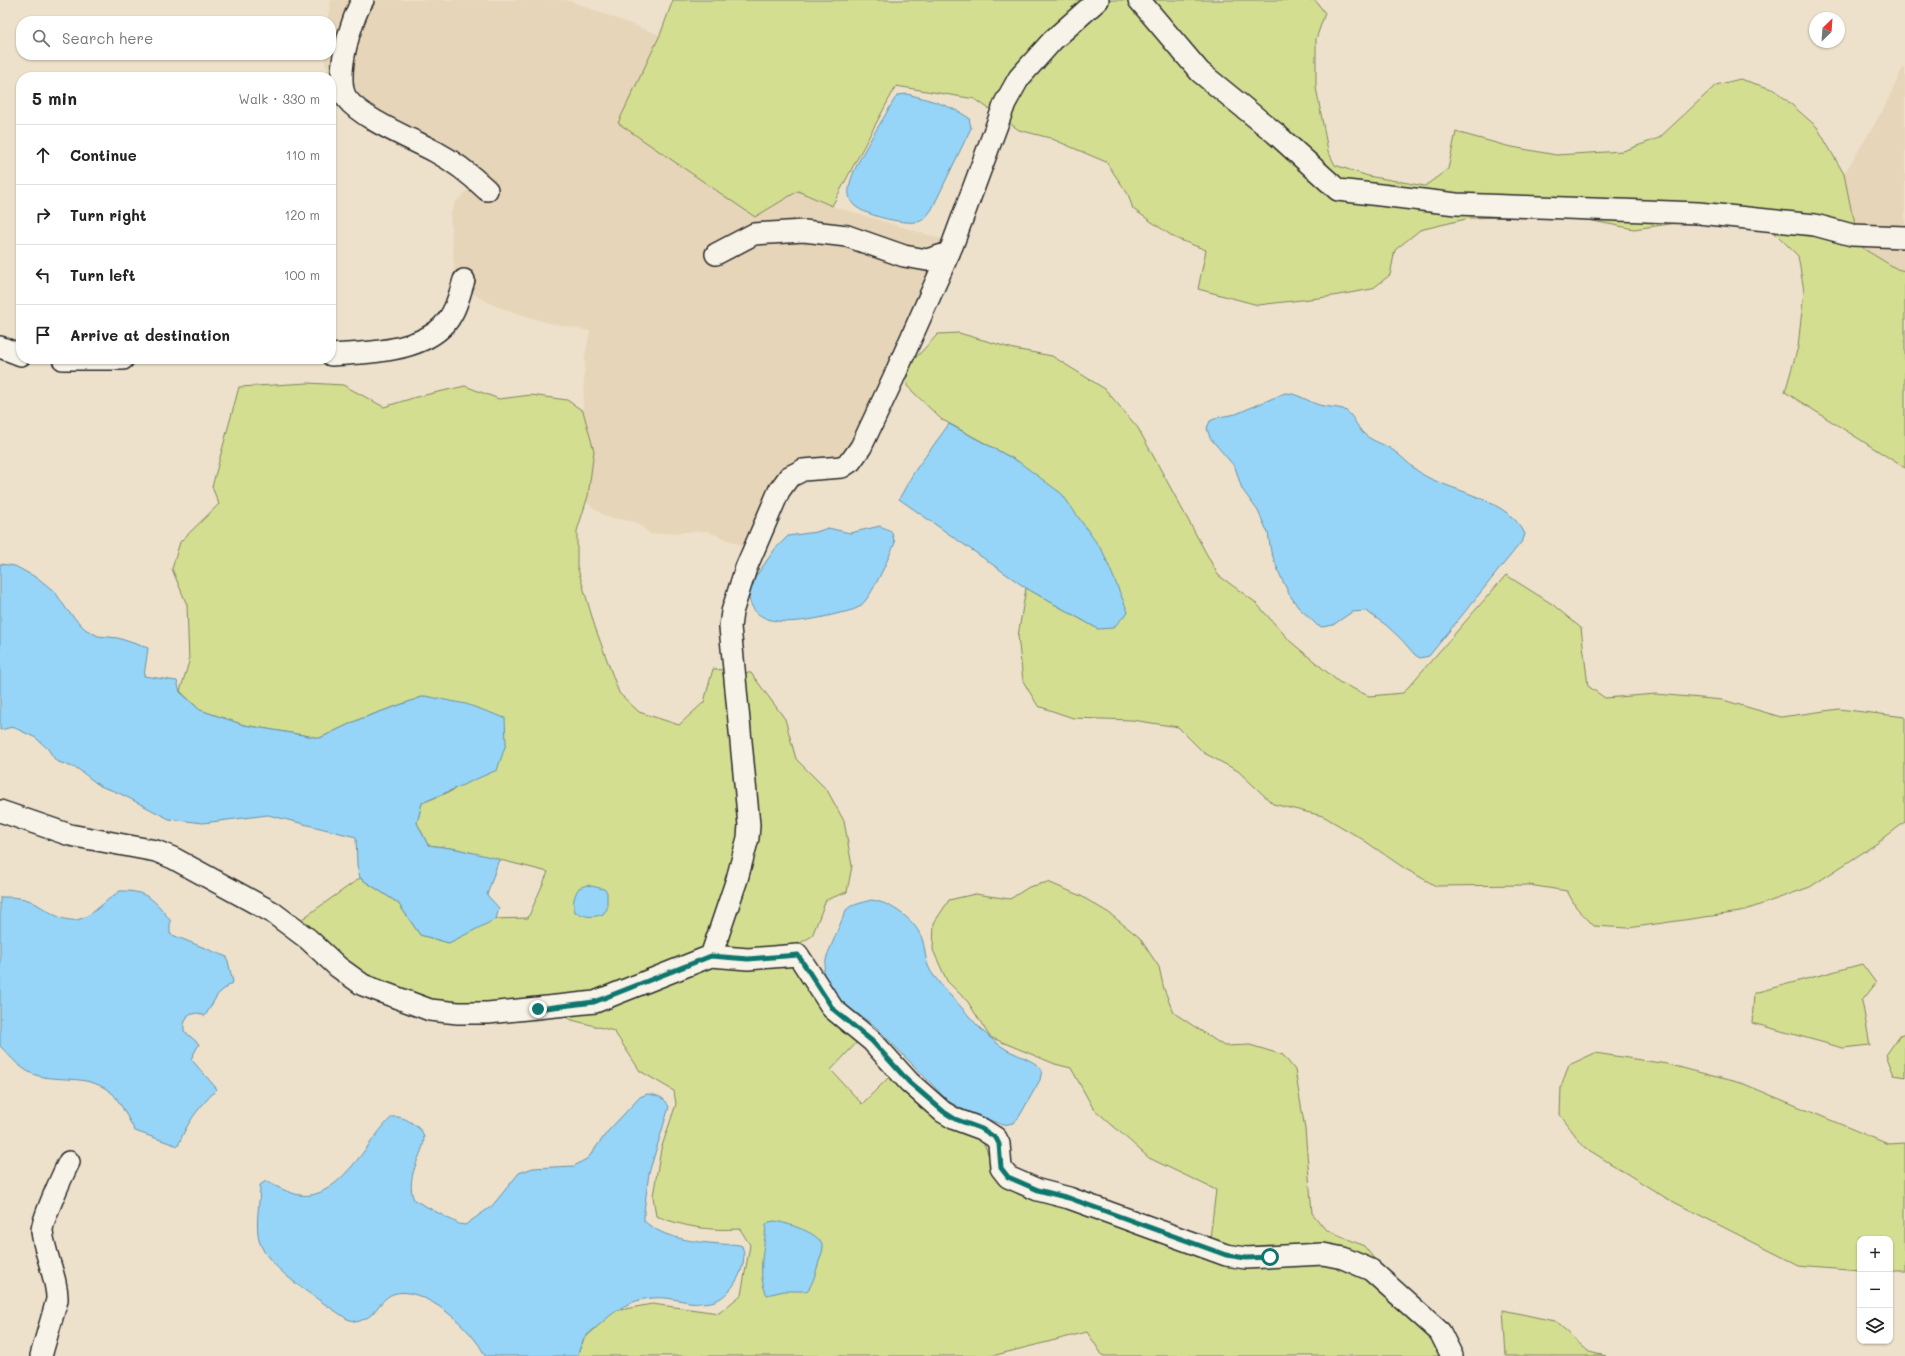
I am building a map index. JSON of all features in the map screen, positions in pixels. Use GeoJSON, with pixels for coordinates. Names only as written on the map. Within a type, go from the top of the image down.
{"type":"FeatureCollection","features":[{"type":"Feature","properties":{"kind":"street"},"geometry":{"type":"LineString","coordinates":[[363,0],[358,7],[347,41],[342,73],[344,91],[347,99],[360,111],[398,134],[437,152],[466,170],[486,190]]}},
{"type":"Feature","properties":{"kind":"street"},"geometry":{"type":"LineString","coordinates":[[711,956],[737,879],[748,838],[749,825],[730,627],[736,596],[779,491],[789,477],[802,470],[842,467],[851,461],[860,447],[893,379],[949,253],[1005,103],[1019,78],[1053,40],[1098,0]]}},
{"type":"Feature","properties":{"kind":"street"},"geometry":{"type":"LineString","coordinates":[[1139,0],[1200,72],[1275,133],[1338,190],[1456,204],[1698,213],[1815,225],[1852,235],[1905,237]]}},
{"type":"Feature","properties":{"kind":"street"},"geometry":{"type":"LineString","coordinates":[[716,254],[754,234],[804,231],[847,236],[904,256],[927,260],[949,253]]}},
{"type":"Feature","properties":{"kind":"street"},"geometry":{"type":"LineString","coordinates":[[336,355],[370,352],[413,345],[442,327],[457,305],[464,280]]}},
{"type":"Feature","properties":{"kind":"street"},"geometry":{"type":"LineString","coordinates":[[0,347],[16,353]]}},
{"type":"Feature","properties":{"kind":"street"},"geometry":{"type":"LineString","coordinates":[[0,811],[70,836],[156,851],[174,858],[272,912],[308,939],[338,967],[363,985],[430,1010],[458,1013],[488,1013],[594,1002],[711,956],[748,959],[798,955],[833,1009],[872,1041],[914,1086],[944,1112],[955,1119],[982,1129],[996,1138],[999,1144],[1001,1168],[1008,1177],[1038,1190],[1069,1198],[1226,1255],[1246,1258],[1323,1254],[1343,1258],[1371,1270],[1386,1283],[1440,1332],[1452,1356]]}},
{"type":"Feature","properties":{"kind":"street"},"geometry":{"type":"LineString","coordinates":[[41,1356],[58,1292],[51,1271],[42,1229],[68,1162]]}},
{"type":"Feature","properties":{"kind":"shaded area"},"geometry":{"type":"Polygon","coordinates":[[[331,0],[567,0],[660,35],[618,123],[798,191],[832,206],[945,240],[855,443],[844,458],[809,463],[748,548],[707,531],[651,534],[636,522],[606,517],[586,502],[594,451],[583,411],[585,356],[590,331],[545,322],[495,306],[468,291],[455,276],[450,215],[455,203],[471,186],[336,98],[336,72],[328,72],[325,60],[336,60],[336,16],[328,16],[331,0]]]}},
{"type":"Feature","properties":{"kind":"shaded area"},"geometry":{"type":"Polygon","coordinates":[[[1903,68],[1905,69],[1905,271],[1897,269],[1864,249],[1851,209],[1844,174],[1882,112],[1903,68]]]}},
{"type":"Feature","properties":{"kind":"green space"},"geometry":{"type":"Polygon","coordinates":[[[673,0],[1315,0],[1325,13],[1316,39],[1316,87],[1328,151],[1335,165],[1368,176],[1425,186],[1448,169],[1456,132],[1507,146],[1556,155],[1623,151],[1659,138],[1716,85],[1740,79],[1775,90],[1817,127],[1844,174],[1851,209],[1864,249],[1897,269],[1905,271],[1905,468],[1785,392],[1798,347],[1804,291],[1798,256],[1770,228],[1684,222],[1634,229],[1588,220],[1536,216],[1470,218],[1420,230],[1395,250],[1390,275],[1372,289],[1327,297],[1258,305],[1198,289],[1206,250],[1175,238],[1133,209],[1128,194],[1106,162],[1050,138],[1019,130],[975,99],[896,86],[832,206],[798,191],[755,217],[618,123],[660,35],[673,0]]]}},
{"type":"Feature","properties":{"kind":"green space"},"geometry":{"type":"Polygon","coordinates":[[[959,333],[1014,349],[1052,356],[1105,389],[1138,428],[1218,575],[1255,602],[1291,642],[1339,682],[1369,696],[1403,693],[1506,575],[1552,604],[1581,628],[1588,686],[1605,698],[1656,694],[1723,700],[1781,717],[1839,709],[1905,717],[1905,822],[1876,844],[1810,887],[1740,912],[1628,928],[1594,926],[1576,907],[1567,891],[1529,885],[1436,886],[1404,868],[1362,839],[1323,816],[1273,804],[1238,771],[1204,753],[1178,727],[1132,720],[1073,718],[1038,706],[1023,681],[1018,636],[1026,588],[1098,629],[1019,462],[941,419],[907,386],[908,366],[938,334],[959,333]]]}},
{"type":"Feature","properties":{"kind":"green space"},"geometry":{"type":"Polygon","coordinates":[[[308,383],[343,385],[384,407],[416,397],[465,386],[499,399],[531,395],[567,400],[583,411],[594,451],[588,496],[577,531],[577,566],[595,627],[619,693],[639,712],[679,725],[704,702],[713,669],[751,673],[785,719],[796,759],[827,790],[844,821],[852,866],[847,892],[826,900],[812,936],[794,947],[860,1039],[831,1070],[862,1104],[893,1073],[982,1139],[994,1168],[1208,1254],[1216,1190],[1149,1158],[1093,1108],[1071,1068],[1055,1064],[990,1037],[968,1002],[947,981],[933,950],[934,923],[949,900],[975,894],[1010,899],[1029,887],[1048,882],[1081,896],[1109,913],[1139,937],[1159,967],[1164,989],[1174,1013],[1224,1046],[1250,1045],[1283,1055],[1295,1070],[1305,1129],[1312,1213],[1325,1229],[1364,1246],[1437,1337],[1445,1356],[1103,1356],[1087,1332],[992,1356],[577,1356],[584,1339],[614,1311],[652,1304],[719,1313],[741,1295],[750,1245],[740,1229],[707,1229],[677,1223],[656,1216],[653,1196],[661,1149],[676,1104],[674,1091],[640,1071],[614,1031],[572,1020],[533,998],[473,1005],[414,997],[357,970],[302,919],[360,878],[398,903],[420,935],[449,943],[493,919],[528,918],[548,872],[457,849],[428,845],[417,823],[422,803],[454,790],[425,696],[360,719],[320,738],[244,725],[200,710],[180,691],[189,662],[187,605],[172,569],[180,542],[219,504],[212,487],[239,387],[308,383]]]}},
{"type":"Feature","properties":{"kind":"green space"},"geometry":{"type":"Polygon","coordinates":[[[1862,964],[1876,983],[1862,1001],[1870,1045],[1843,1048],[1752,1023],[1754,993],[1862,964]]]}},
{"type":"Feature","properties":{"kind":"green space"},"geometry":{"type":"Polygon","coordinates":[[[1905,1033],[1905,1077],[1894,1075],[1886,1055],[1900,1035],[1905,1033]]]}},
{"type":"Feature","properties":{"kind":"green space"},"geometry":{"type":"Polygon","coordinates":[[[1595,1053],[1667,1064],[1744,1084],[1888,1144],[1905,1143],[1905,1272],[1893,1272],[1893,1236],[1857,1236],[1857,1270],[1798,1265],[1666,1198],[1584,1147],[1560,1115],[1561,1086],[1569,1065],[1595,1053]]]}},
{"type":"Feature","properties":{"kind":"green space"},"geometry":{"type":"Polygon","coordinates":[[[1503,1310],[1554,1321],[1589,1352],[1606,1356],[1506,1356],[1503,1310]]]}},
{"type":"Feature","properties":{"kind":"water"},"geometry":{"type":"Polygon","coordinates":[[[907,94],[940,103],[962,113],[969,118],[971,128],[932,209],[924,219],[919,222],[902,222],[865,212],[853,204],[849,193],[851,180],[855,169],[875,132],[898,95],[907,94]]]}},
{"type":"Feature","properties":{"kind":"water"},"geometry":{"type":"Polygon","coordinates":[[[1285,393],[1298,396],[1319,405],[1347,411],[1361,431],[1368,437],[1398,454],[1427,477],[1482,499],[1508,513],[1518,523],[1525,534],[1523,540],[1429,656],[1420,658],[1415,655],[1386,625],[1366,611],[1352,612],[1333,625],[1323,627],[1318,626],[1298,607],[1289,594],[1271,552],[1268,533],[1258,511],[1242,489],[1235,467],[1210,438],[1207,428],[1210,421],[1219,417],[1236,414],[1285,393]]]}},
{"type":"Feature","properties":{"kind":"water"},"geometry":{"type":"Polygon","coordinates":[[[949,424],[1019,462],[1062,494],[1103,552],[1128,612],[1113,628],[1098,629],[1026,588],[899,499],[914,472],[949,424]]]}},
{"type":"Feature","properties":{"kind":"water"},"geometry":{"type":"Polygon","coordinates":[[[880,526],[891,531],[895,543],[874,587],[859,607],[810,620],[780,621],[767,619],[757,612],[750,602],[749,586],[775,549],[788,536],[816,532],[828,528],[850,533],[880,526]]]}},
{"type":"Feature","properties":{"kind":"water"},"geometry":{"type":"Polygon","coordinates":[[[0,564],[15,566],[39,579],[55,592],[67,610],[85,629],[98,636],[118,638],[148,648],[144,676],[177,681],[180,692],[200,710],[244,725],[320,738],[360,719],[425,696],[466,704],[505,718],[506,744],[497,770],[422,803],[417,823],[428,845],[457,849],[499,859],[487,895],[499,908],[496,919],[449,943],[420,935],[398,903],[360,878],[357,865],[356,837],[268,815],[203,823],[169,819],[119,793],[100,786],[78,769],[56,761],[48,749],[36,738],[13,727],[0,730],[0,564]]]}},
{"type":"Feature","properties":{"kind":"water"},"geometry":{"type":"Polygon","coordinates":[[[587,885],[604,889],[607,892],[607,909],[603,914],[589,916],[575,912],[574,899],[576,893],[579,888],[587,885]]]}},
{"type":"Feature","properties":{"kind":"water"},"geometry":{"type":"Polygon","coordinates":[[[120,891],[137,892],[143,894],[160,907],[170,920],[170,934],[227,957],[233,982],[218,994],[205,1016],[198,1013],[188,1015],[184,1024],[184,1031],[199,1044],[191,1059],[217,1089],[194,1115],[178,1146],[135,1131],[113,1094],[104,1088],[86,1081],[48,1078],[33,1074],[17,1064],[0,1046],[0,897],[28,900],[62,918],[77,920],[85,917],[120,891]]]}},
{"type":"Feature","properties":{"kind":"water"},"geometry":{"type":"Polygon","coordinates":[[[871,900],[886,904],[902,914],[915,927],[923,942],[927,964],[931,972],[980,1028],[1001,1046],[1029,1060],[1042,1070],[1040,1080],[1019,1117],[1013,1123],[1003,1125],[968,1112],[948,1101],[876,1027],[837,999],[823,974],[827,956],[846,910],[851,906],[871,900]]]}},
{"type":"Feature","properties":{"kind":"water"},"geometry":{"type":"Polygon","coordinates":[[[647,1094],[660,1097],[669,1107],[649,1173],[644,1221],[670,1236],[701,1242],[734,1244],[742,1246],[744,1253],[741,1271],[732,1288],[725,1295],[711,1302],[694,1303],[666,1298],[655,1298],[628,1304],[613,1313],[587,1335],[577,1356],[485,1356],[470,1334],[459,1322],[432,1302],[405,1292],[393,1294],[384,1300],[371,1315],[365,1319],[357,1322],[347,1319],[310,1294],[284,1273],[272,1262],[264,1251],[259,1240],[258,1219],[260,1185],[266,1181],[295,1194],[310,1195],[324,1190],[338,1181],[350,1169],[382,1127],[392,1117],[400,1117],[407,1120],[419,1128],[423,1134],[423,1147],[412,1180],[411,1190],[414,1200],[459,1224],[465,1225],[492,1206],[519,1173],[533,1168],[574,1166],[588,1158],[608,1131],[640,1097],[647,1094]]]}},
{"type":"Feature","properties":{"kind":"water"},"geometry":{"type":"Polygon","coordinates":[[[775,1221],[810,1233],[817,1237],[821,1242],[823,1247],[814,1279],[807,1291],[784,1291],[767,1295],[762,1279],[763,1252],[766,1225],[769,1222],[775,1221]]]}},
{"type":"Feature","properties":{"kind":"route"},"geometry":{"type":"LineString","coordinates":[[538,1009],[594,1002],[711,956],[748,959],[798,955],[833,1009],[872,1041],[909,1082],[928,1100],[955,1119],[982,1129],[996,1138],[999,1144],[1001,1168],[1003,1173],[1008,1177],[1038,1190],[1069,1198],[1226,1255],[1246,1258],[1270,1257]]}}]}
